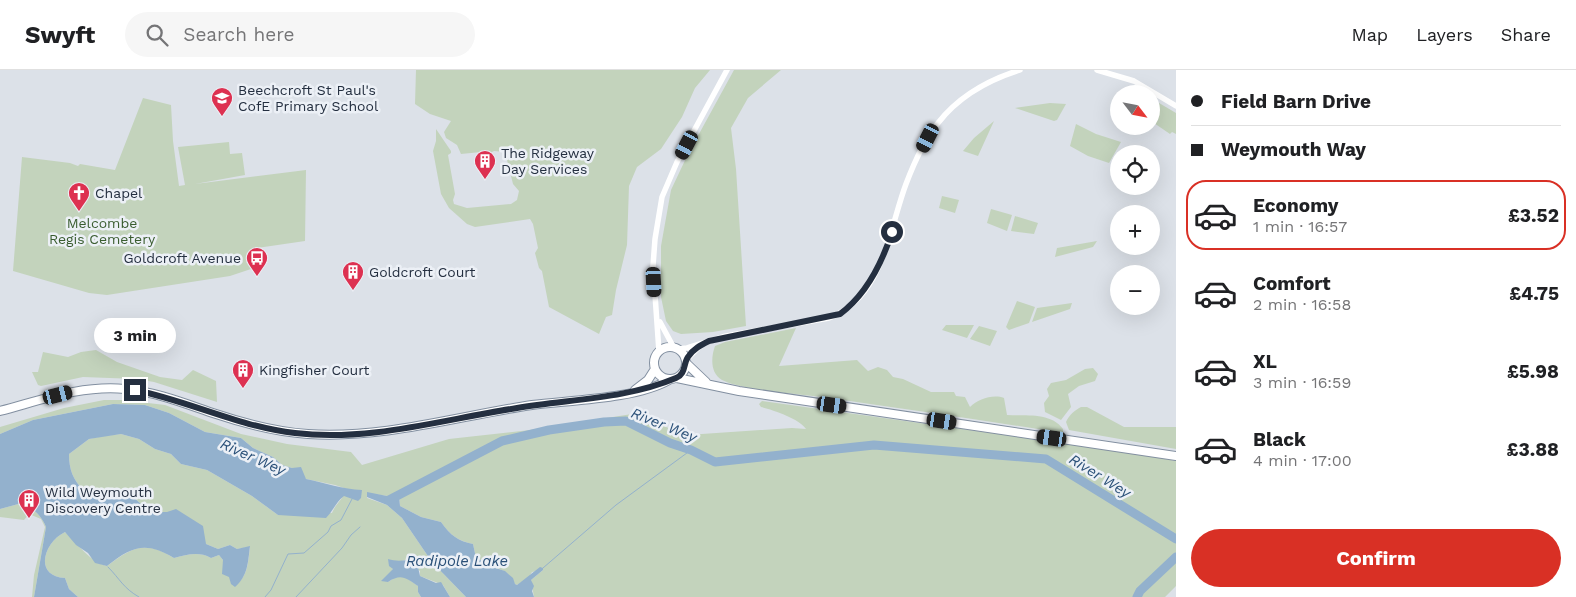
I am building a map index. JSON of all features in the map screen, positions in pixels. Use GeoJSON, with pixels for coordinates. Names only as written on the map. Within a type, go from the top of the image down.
{"type":"FeatureCollection","features":[{"type":"Feature","properties":{"kind":"highway"},"geometry":{"type":"LineString","coordinates":[[669,380],[659,375],[655,369],[654,362],[659,352],[668,348],[676,348],[684,354],[686,362],[684,370],[677,378]]}},
{"type":"Feature","properties":{"kind":"highway"},"geometry":{"type":"LineString","coordinates":[[686,362],[708,384]]}},
{"type":"Feature","properties":{"kind":"highway"},"geometry":{"type":"LineString","coordinates":[[635,390],[648,380],[655,369]]}},
{"type":"Feature","properties":{"kind":"highway"},"geometry":{"type":"LineString","coordinates":[[0,411],[72,391],[101,388],[125,389],[163,396],[264,428],[307,434],[337,435],[398,429],[484,413],[612,396],[648,389],[677,378],[739,391],[1176,456]]}},
{"type":"Feature","properties":{"kind":"street"},"geometry":{"type":"LineString","coordinates":[[659,352],[653,266],[655,239],[662,197],[677,162],[727,70]]}},
{"type":"Feature","properties":{"kind":"street"},"geometry":{"type":"LineString","coordinates":[[658,318],[676,348],[702,344],[726,336],[830,318],[840,314],[854,304],[866,288],[880,262],[889,240],[905,184],[928,138],[938,123],[963,98],[984,84],[1020,70]]}},
{"type":"Feature","properties":{"kind":"street"},"geometry":{"type":"LineString","coordinates":[[1097,70],[1107,71],[1134,81],[1176,106]]}},
{"type":"Feature","properties":{"kind":"street"},"geometry":{"type":"LineString","coordinates":[[686,362],[702,344]]}},
{"type":"Feature","properties":{"kind":"green space"},"geometry":{"type":"Polygon","coordinates":[[[416,70],[710,70],[695,88],[682,117],[661,149],[637,167],[629,186],[627,245],[612,315],[606,317],[599,334],[549,307],[542,271],[539,268],[535,253],[538,248],[533,224],[530,219],[475,227],[467,224],[449,208],[441,194],[433,151],[436,141],[436,129],[451,151],[448,155],[455,194],[454,204],[467,208],[511,204],[517,200],[519,191],[513,184],[505,152],[494,151],[486,155],[481,152],[461,154],[457,145],[446,138],[444,132],[451,121],[430,114],[415,104],[416,70]]]}},
{"type":"Feature","properties":{"kind":"green space"},"geometry":{"type":"Polygon","coordinates":[[[734,70],[781,70],[748,98],[731,128],[736,169],[746,326],[713,332],[681,334],[673,331],[666,321],[661,297],[661,246],[671,190],[688,154],[734,70]]]}},
{"type":"Feature","properties":{"kind":"green space","name":"Melcombe Regis Cemetery"},"geometry":{"type":"Polygon","coordinates":[[[143,98],[171,105],[173,141],[179,186],[185,185],[178,147],[229,142],[230,154],[242,153],[245,175],[195,184],[306,170],[305,241],[257,248],[254,268],[230,276],[107,295],[89,293],[13,271],[22,157],[115,170],[143,98]]]}},
{"type":"Feature","properties":{"kind":"green space"},"geometry":{"type":"Polygon","coordinates":[[[1050,103],[1066,104],[1057,120],[1054,121],[1015,108],[1050,103]]]}},
{"type":"Feature","properties":{"kind":"green space"},"geometry":{"type":"Polygon","coordinates":[[[1160,104],[1176,113],[1176,134],[1172,132],[1170,134],[1160,127],[1160,104]]]}},
{"type":"Feature","properties":{"kind":"green space"},"geometry":{"type":"Polygon","coordinates":[[[994,121],[978,156],[963,151],[974,138],[994,121]]]}},
{"type":"Feature","properties":{"kind":"green space"},"geometry":{"type":"Polygon","coordinates":[[[1076,124],[1096,134],[1121,142],[1119,145],[1110,145],[1109,163],[1088,156],[1070,146],[1076,124]]]}},
{"type":"Feature","properties":{"kind":"green space"},"geometry":{"type":"Polygon","coordinates":[[[942,196],[959,200],[955,213],[939,208],[942,196]]]}},
{"type":"Feature","properties":{"kind":"green space"},"geometry":{"type":"Polygon","coordinates":[[[991,209],[1012,215],[1007,231],[987,223],[991,209]]]}},
{"type":"Feature","properties":{"kind":"green space"},"geometry":{"type":"Polygon","coordinates":[[[1015,216],[1038,223],[1034,234],[1011,231],[1015,216]]]}},
{"type":"Feature","properties":{"kind":"green space"},"geometry":{"type":"Polygon","coordinates":[[[1097,241],[1093,247],[1055,257],[1057,248],[1097,241]]]}},
{"type":"Feature","properties":{"kind":"green space"},"geometry":{"type":"Polygon","coordinates":[[[1017,301],[1035,307],[1029,323],[1009,330],[1006,327],[1017,301]]]}},
{"type":"Feature","properties":{"kind":"green space"},"geometry":{"type":"Polygon","coordinates":[[[1072,303],[1070,309],[1032,322],[1037,308],[1072,303]]]}},
{"type":"Feature","properties":{"kind":"green space"},"geometry":{"type":"Polygon","coordinates":[[[946,325],[974,325],[967,338],[942,330],[946,325]]]}},
{"type":"Feature","properties":{"kind":"green space"},"geometry":{"type":"Polygon","coordinates":[[[979,326],[997,331],[990,346],[970,339],[979,326]]]}},
{"type":"Feature","properties":{"kind":"green space"},"geometry":{"type":"Polygon","coordinates":[[[796,328],[779,366],[857,360],[868,371],[878,367],[887,370],[893,377],[903,379],[931,392],[954,392],[956,396],[965,397],[970,407],[986,398],[1004,398],[1007,415],[1045,417],[1058,424],[1063,429],[1063,433],[823,397],[756,389],[722,380],[715,373],[712,360],[715,346],[725,342],[796,328]]]}},
{"type":"Feature","properties":{"kind":"green space"},"geometry":{"type":"Polygon","coordinates":[[[96,350],[117,362],[160,377],[182,380],[193,370],[216,381],[217,402],[154,382],[136,379],[83,377],[41,386],[38,385],[32,372],[38,372],[43,352],[68,357],[81,352],[96,350]]]}},
{"type":"Feature","properties":{"kind":"green space"},"geometry":{"type":"Polygon","coordinates":[[[1093,368],[1098,374],[1095,381],[1079,386],[1068,394],[1071,407],[1061,420],[1045,412],[1044,403],[1049,396],[1047,389],[1051,383],[1066,380],[1085,369],[1093,368]]]}},
{"type":"Feature","properties":{"kind":"green space"},"geometry":{"type":"Polygon","coordinates":[[[104,400],[123,400],[165,405],[241,434],[287,444],[351,452],[362,465],[449,439],[530,430],[632,414],[687,435],[792,428],[806,429],[792,418],[761,407],[759,404],[762,401],[1114,450],[1176,461],[1176,586],[1165,597],[534,597],[531,580],[543,570],[532,572],[529,577],[517,585],[500,569],[485,565],[483,561],[476,558],[473,544],[454,536],[441,522],[421,517],[400,506],[399,496],[367,493],[367,498],[387,505],[402,518],[432,562],[466,597],[450,597],[443,585],[420,576],[420,571],[405,560],[398,562],[389,560],[393,569],[388,582],[396,577],[404,576],[418,586],[418,592],[421,597],[78,597],[69,589],[65,578],[55,576],[45,565],[47,550],[65,532],[89,556],[107,566],[124,554],[139,548],[155,549],[174,558],[192,554],[211,558],[219,555],[235,586],[245,573],[250,547],[237,549],[230,545],[218,549],[206,544],[167,512],[150,512],[132,496],[83,490],[72,474],[69,454],[89,439],[121,434],[139,439],[155,449],[171,454],[181,464],[207,470],[252,496],[278,515],[332,513],[347,489],[306,479],[292,468],[282,465],[273,457],[253,448],[241,438],[205,432],[169,413],[145,405],[113,404],[33,420],[0,434],[0,427],[64,408],[104,400]]]}},
{"type":"Feature","properties":{"kind":"green space"},"geometry":{"type":"Polygon","coordinates":[[[1081,407],[1087,407],[1124,427],[1176,427],[1176,449],[1069,430],[1066,422],[1067,419],[1081,407]]]}},
{"type":"Feature","properties":{"kind":"green space"},"geometry":{"type":"Polygon","coordinates":[[[22,503],[37,513],[42,519],[46,527],[34,597],[32,597],[34,575],[45,527],[41,519],[29,514],[24,520],[0,517],[0,509],[22,503]]]}},
{"type":"Feature","properties":{"kind":"water"},"geometry":{"type":"Polygon","coordinates":[[[113,404],[145,405],[169,413],[205,432],[241,438],[253,448],[273,457],[282,465],[292,468],[301,467],[306,479],[362,490],[361,498],[358,501],[344,496],[326,518],[278,515],[252,496],[207,470],[181,464],[171,454],[155,449],[139,439],[121,434],[89,439],[69,454],[72,474],[83,490],[132,496],[150,512],[167,512],[176,509],[203,526],[206,544],[218,549],[230,545],[237,549],[250,546],[245,573],[235,587],[231,584],[229,577],[222,574],[223,560],[219,555],[211,558],[192,554],[174,558],[155,549],[147,548],[132,550],[107,566],[95,563],[88,553],[76,545],[65,532],[47,550],[45,565],[55,576],[65,578],[69,589],[78,597],[34,597],[46,527],[37,513],[22,503],[0,509],[0,434],[33,420],[113,404]]]}},
{"type":"Feature","properties":{"kind":"water","name":"Radipole Lake"},"geometry":{"type":"Polygon","coordinates":[[[367,492],[399,496],[400,506],[421,517],[441,522],[455,537],[473,544],[476,558],[483,561],[486,565],[505,571],[513,578],[517,585],[540,567],[543,568],[531,580],[534,586],[532,591],[534,597],[466,597],[432,562],[402,518],[387,505],[367,497],[367,492]]]}},
{"type":"Feature","properties":{"kind":"water"},"geometry":{"type":"Polygon","coordinates":[[[388,559],[397,561],[413,560],[418,567],[420,576],[436,583],[441,582],[450,597],[421,597],[418,592],[418,586],[400,577],[388,582],[381,581],[393,569],[389,566],[388,559]]]}},
{"type":"Feature","properties":{"kind":"waterway","name":"River Wey"},"geometry":{"type":"LineString","coordinates":[[389,500],[502,441],[549,430],[604,422],[626,421],[670,443],[691,450],[715,462],[874,445],[1046,459],[1176,539]]}},
{"type":"Feature","properties":{"kind":"waterway"},"geometry":{"type":"LineString","coordinates":[[543,568],[616,505],[691,450]]}},
{"type":"Feature","properties":{"kind":"waterway"},"geometry":{"type":"LineString","coordinates":[[265,597],[271,590],[288,554],[304,553],[328,532],[331,526],[341,520],[352,499]]}},
{"type":"Feature","properties":{"kind":"waterway"},"geometry":{"type":"LineString","coordinates":[[296,597],[360,527]]}},
{"type":"Feature","properties":{"kind":"waterway","name":"River Wey"},"geometry":{"type":"LineString","coordinates":[[1137,597],[1140,591],[1176,557]]}},
{"type":"Feature","properties":{"kind":"waterway"},"geometry":{"type":"LineString","coordinates":[[108,567],[125,587],[139,597]]}},
{"type":"Feature","properties":{"kind":"place","name":"Beechcroft St Paul's CofE Primary School"},"geometry":{"type":"Point","coordinates":[222,117]}},
{"type":"Feature","properties":{"kind":"place","name":"The Ridgeway Day Services"},"geometry":{"type":"Point","coordinates":[485,180]}},
{"type":"Feature","properties":{"kind":"place","name":"Chapel"},"geometry":{"type":"Point","coordinates":[79,212]}},
{"type":"Feature","properties":{"kind":"place","name":"Goldcroft Avenue"},"geometry":{"type":"Point","coordinates":[257,277]}},
{"type":"Feature","properties":{"kind":"place","name":"Goldcroft Court"},"geometry":{"type":"Point","coordinates":[353,291]}},
{"type":"Feature","properties":{"kind":"place","name":"Kingfisher Court"},"geometry":{"type":"Point","coordinates":[243,389]}},
{"type":"Feature","properties":{"kind":"place","name":"Wild Weymouth Discovery Centre"},"geometry":{"type":"Point","coordinates":[29,519]}},
{"type":"Feature","properties":{"kind":"route"},"geometry":{"type":"LineString","coordinates":[[135,390],[163,396],[218,415],[264,428],[296,433],[337,435],[398,429],[516,408],[648,389],[681,375],[690,354],[709,341],[726,336],[830,318],[840,314],[854,304],[866,288],[887,248],[892,232]]}}]}
